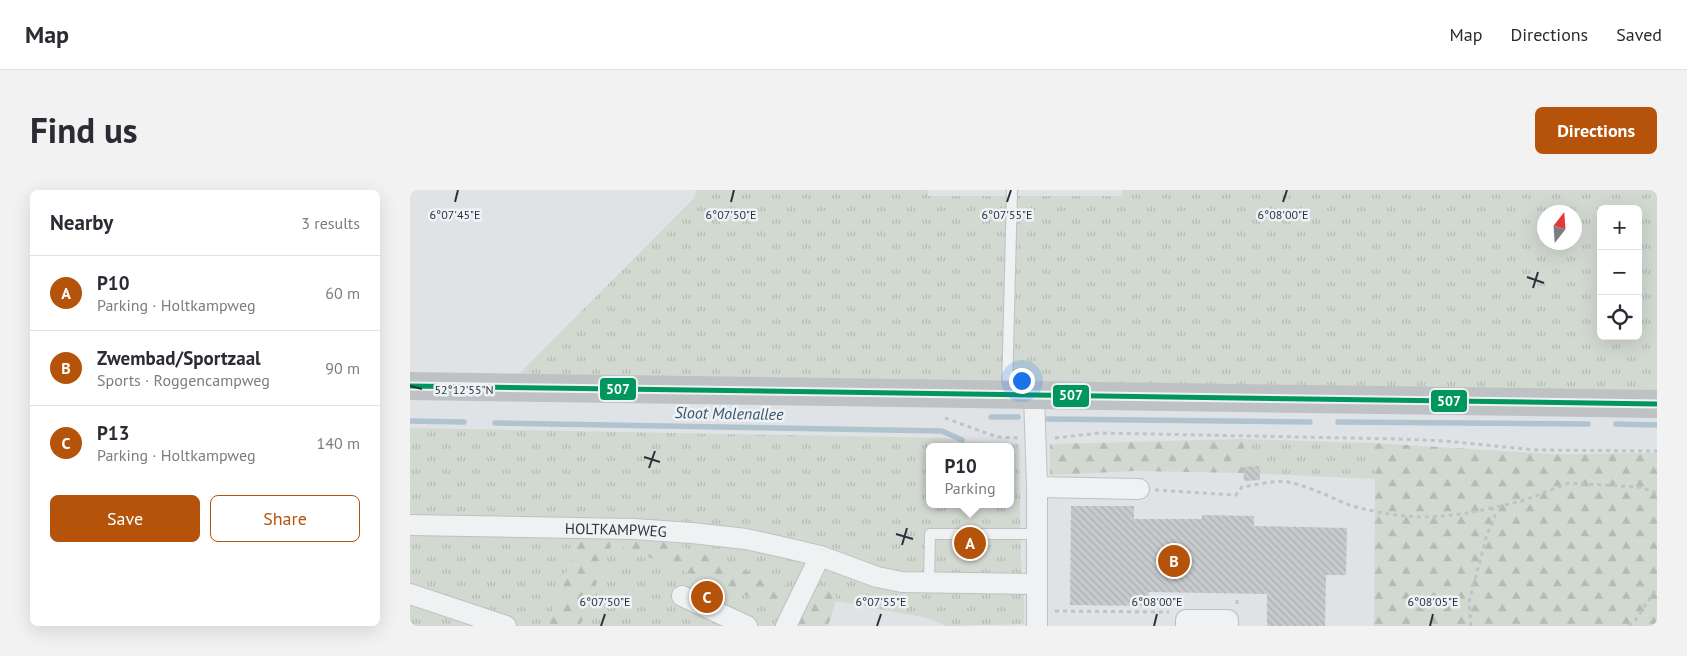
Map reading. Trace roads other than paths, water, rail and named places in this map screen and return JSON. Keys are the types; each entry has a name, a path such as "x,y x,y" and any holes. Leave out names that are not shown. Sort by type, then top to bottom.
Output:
{"main road":[{"path":"410,386 1657,404"}],"street":[{"path":"1034,395 1037,487 1037,618"},
{"path":"1037,487 1139,489"},
{"name":"HOLTKAMPWEG","path":"410,525 634,529 692,532 746,539 820,556 877,577 902,582 1036,584"},
{"path":"786,626 820,556"},
{"path":"410,594 506,626"},
{"path":"682,596 747,626"},
{"path":"1186,623 1228,620 1228,626"}],"lane":[{"path":"1007,394 1012,190"},
{"path":"929,582 930,534 1036,534"}],"waterway":[{"name":"Sloot Molenallee","path":"991,417 1018,417"},
{"name":"Sloot Molenallee","path":"1048,419 1310,422"},
{"name":"Sloot Molenallee","path":"410,421 464,422"},
{"name":"Sloot Molenallee","path":"1338,422 1588,424"},
{"name":"Sloot Molenallee","path":"495,423 942,431 962,440"},
{"name":"Sloot Molenallee","path":"1616,424 1657,425"}],"place":[{"name":"P10","path":"970,543"},
{"name":"Zwembad/Sportzaal","path":"1174,561"},
{"name":"P13","path":"707,597"}]}
